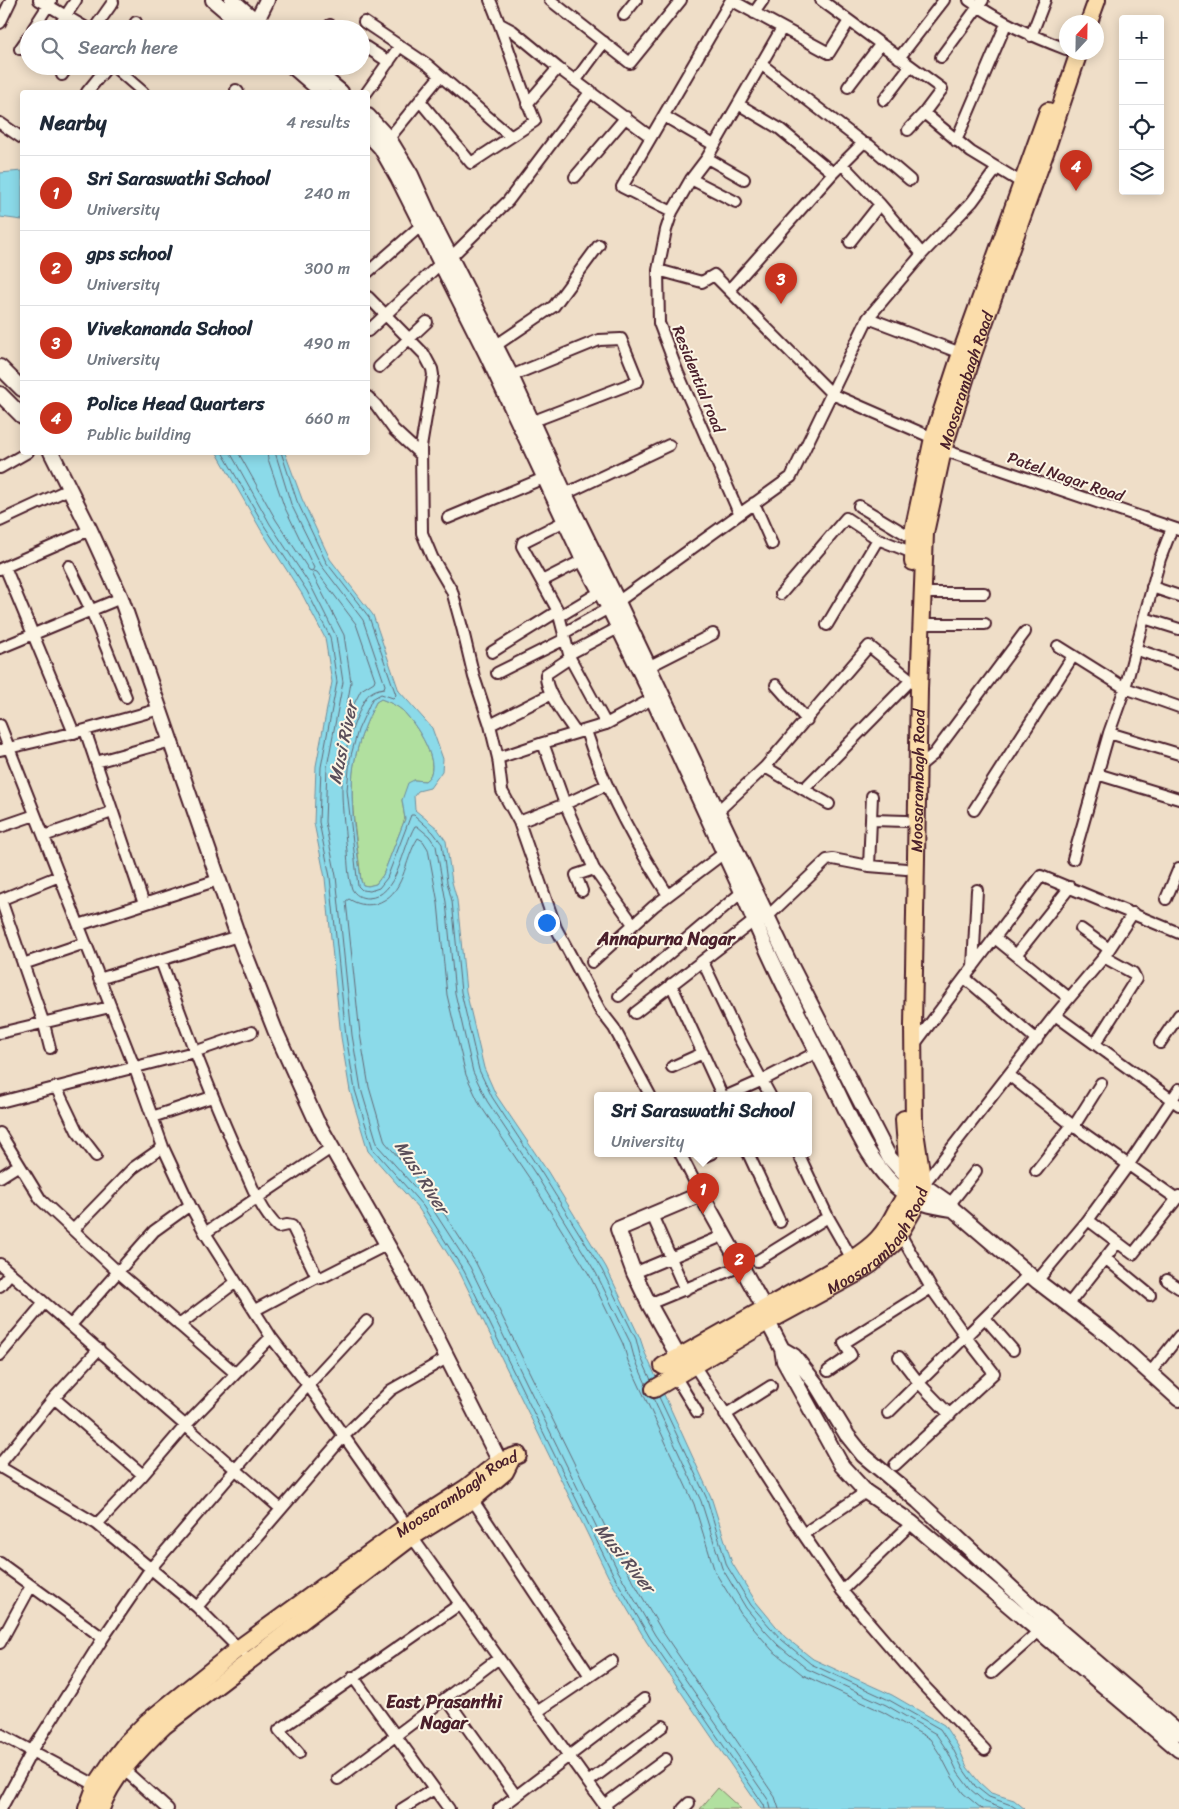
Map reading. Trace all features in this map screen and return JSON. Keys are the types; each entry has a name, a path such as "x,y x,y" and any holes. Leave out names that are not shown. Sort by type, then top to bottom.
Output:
{"main road":[{"path":"1081,15 1086,0"},
{"path":"1092,15 1097,0"},
{"name":"Moosarambagh Road","path":"1027,186 1066,60"},
{"name":"Moosarambagh Road","path":"916,1193 906,1176 902,1063 914,527 936,445 966,355 1027,186 1076,60"},
{"name":"Moosarambagh Road","path":"654,1389 669,1371 678,1356 856,1274 888,1250 900,1234 916,1193 913,1046 921,624 925,533 936,445"},
{"name":"Moosarambagh Road","path":"669,1371 694,1365 870,1247 879,1239 916,1193"},
{"name":"Moosarambagh Road","path":"87,1809 119,1764 141,1748 244,1654 409,1531 469,1494 509,1461"},
{"name":"Moosarambagh Road","path":"101,1809 102,1789"}],"street":[{"path":"0,22 11,0"},
{"path":"38,0 50,3 73,20"},
{"path":"63,20 76,0"},
{"path":"213,0 244,20"},
{"path":"232,0 249,20"},
{"path":"258,20 267,0"},
{"path":"420,100 471,164 510,136 535,122 490,0"},
{"path":"550,0 630,63 681,0"},
{"path":"624,15 636,0"},
{"path":"672,212 622,187 731,0 829,53 850,21"},
{"path":"754,13 763,0"},
{"path":"821,0 942,89 908,130"},
{"path":"899,58 944,0"},
{"path":"1031,36 1045,0"},
{"path":"100,20 113,2"},
{"path":"941,57 977,2 1006,24 1059,46"},
{"path":"39,20 50,3"},
{"path":"500,24 513,31 558,68 626,117 651,138"},
{"path":"956,141 1006,24"},
{"path":"370,26 428,65 510,136"},
{"name":"Residential road","path":"739,513 678,373 660,323 658,270 666,230 672,212 691,179 707,158 782,28"},
{"path":"576,80 604,42"},
{"path":"848,87 880,45"},
{"path":"368,90 399,47"},
{"path":"370,50 389,62"},
{"path":"761,64 863,143 869,145 910,180"},
{"path":"884,100 910,66"},
{"path":"527,104 558,68"},
{"path":"89,90 101,75"},
{"path":"123,75 141,90"},
{"path":"302,75 320,90"},
{"path":"321,75 339,90"},
{"path":"385,143 440,76"},
{"path":"370,329 508,201 591,91"},
{"path":"738,104 780,130 834,173"},
{"path":"924,113 970,152 1027,186"},
{"path":"664,116 714,145"},
{"path":"575,177 626,117"},
{"path":"370,119 385,143 445,260 582,560 600,592 613,604 618,628 754,920 817,1052 869,1153 884,1174 916,1193 951,1207 1033,1278 1109,1336 1179,1399"},
{"path":"0,123 20,137"},
{"path":"370,135 385,143"},
{"path":"729,290 863,143"},
{"path":"707,158 744,179"},
{"path":"842,164 880,204 922,254"},
{"path":"497,673 564,636 613,604 791,477 868,318 922,254 972,202 997,168"},
{"path":"691,179 736,202"},
{"path":"850,242 880,204"},
{"path":"370,270 426,222"},
{"path":"495,346 554,306 599,246"},
{"path":"445,260 511,376 613,604 648,667 768,916 788,962 889,1158 906,1176"},
{"path":"658,270 702,282 714,275 832,394"},
{"path":"370,300 424,354 432,369 433,375 421,455 422,533 432,557 452,591 464,631 474,677 490,725 498,758 502,791 519,822 556,928 600,1010 614,1028 648,1092"},
{"path":"868,318 966,355"},
{"path":"379,367 427,322"},
{"path":"511,376 599,340 621,338 638,381 531,422"},
{"path":"0,368 20,387"},
{"name":"Patel Nagar Road","path":"832,394 936,445 1175,529"},
{"path":"370,399 394,430 421,455"},
{"path":"2,400 20,414"},
{"path":"565,494 669,445"},
{"path":"0,468 23,455"},
{"path":"52,455 121,598 238,936 275,1030 302,1091 331,1148 388,1244 447,1358 509,1461"},
{"path":"448,518 544,478"},
{"path":"0,521 69,488"},
{"path":"754,504 772,544"},
{"path":"859,506 913,546"},
{"path":"782,594 846,518 878,539 913,546"},
{"path":"565,520 522,544 559,613 569,656 606,724"},
{"path":"1072,860 1109,734 1125,688 1152,587 1175,529"},
{"path":"74,733 34,634 2,568 90,530"},
{"path":"827,625 878,539"},
{"path":"542,581 582,560"},
{"path":"70,566 91,610 126,697"},
{"path":"1152,587 1179,596"},
{"path":"492,652 559,613 600,592"},
{"path":"922,593 984,593"},
{"path":"0,648 121,598"},
{"path":"1144,618 1179,629"},
{"path":"921,624 985,624"},
{"path":"618,628 569,656 546,674 546,678 551,694 581,732 638,849 668,896"},
{"path":"918,767 934,754 1025,632"},
{"path":"648,667 713,634"},
{"path":"717,812 765,767 869,646 910,680 804,789"},
{"path":"1058,646 1125,688 1179,707"},
{"path":"1135,649 1179,664"},
{"path":"974,810 1072,656"},
{"path":"776,685 807,720"},
{"path":"490,725 551,694"},
{"path":"498,758 606,724 652,699"},
{"path":"4,749 74,733 160,709"},
{"path":"0,725 4,749 44,836 134,1066 163,1146 205,1234 271,1337 308,1385 498,1658 606,1807 666,1759"},
{"path":"85,730 144,904"},
{"path":"1109,734 1179,754"},
{"path":"96,762 171,741"},
{"path":"543,743 565,804 594,869 633,924"},
{"path":"765,767 829,804"},
{"path":"1097,774 1179,799"},
{"path":"519,822 606,785"},
{"path":"868,866 872,796"},
{"path":"44,836 112,812"},
{"path":"0,827 35,815"},
{"path":"872,820 906,821"},
{"path":"592,962 633,924 724,853"},
{"path":"768,916 827,860 833,859 868,866 906,869"},
{"path":"1166,899 1179,868"},
{"path":"582,891 576,875 594,869"},
{"path":"50,1048 44,1024 1,900 59,876"},
{"path":"913,1046 1041,876 1179,933"},
{"path":"78,924 218,880"},
{"path":"1016,955 1070,888"},
{"path":"973,968 977,890"},
{"path":"619,996 742,892"},
{"path":"916,1193 1055,1015 1106,953 1133,913"},
{"path":"636,1014 671,984 703,962 754,920"},
{"path":"1081,929 1106,953 1133,973 1136,979 1095,1044"},
{"path":"99,979 238,936"},
{"path":"995,938 1069,998"},
{"path":"23,964 85,944"},
{"path":"161,961 212,1097 257,1197 278,1227 287,1224 292,1226 318,1277"},
{"path":"703,962 739,1038 769,1092"},
{"path":"965,978 1037,1040"},
{"path":"671,984 721,1092"},
{"path":"0,1033 110,1007"},
{"path":"1160,1043 1175,1030 1179,1014"},
{"path":"1055,1015 1175,1102"},
{"path":"0,1100 194,1052 252,1032"},
{"path":"736,1092 817,1052"},
{"path":"672,1068 702,1053"},
{"path":"1008,1076 1073,1125 1178,1197 1133,1254 1088,1220"},
{"path":"1036,1171 1073,1125 1101,1083"},
{"path":"56,1087 77,1130 96,1156"},
{"path":"888,1413 985,1318 1033,1278 1088,1220 1175,1102 1179,1089"},
{"path":"152,1117 212,1097"},
{"path":"0,1133 40,1200 118,1272 235,1373"},
{"path":"73,1230 133,1168 163,1146"},
{"path":"205,1234 331,1148"},
{"path":"682,1157 766,1315 782,1349 784,1361 842,1466 866,1492 912,1523 1179,1750"},
{"path":"750,1157 780,1222"},
{"path":"800,1157 828,1217 852,1258"},
{"path":"0,1177 19,1165"},
{"path":"951,1207 976,1171"},
{"path":"678,1356 634,1273 618,1230 701,1194"},
{"path":"71,1325 154,1231 190,1205"},
{"path":"652,1215 685,1290"},
{"path":"757,1261 828,1217"},
{"path":"895,1465 994,1373 931,1288 900,1234"},
{"path":"634,1273 725,1235"},
{"path":"1068,1305 1117,1243"},
{"path":"255,1310 318,1277 321,1278 388,1244"},
{"path":"1105,1258 1150,1295"},
{"path":"0,1264 281,1509"},
{"path":"649,1304 740,1266"},
{"path":"0,1286 10,1273"},
{"path":"1167,1280 1179,1288"},
{"path":"179,1325 236,1282"},
{"path":"828,1371 851,1355 844,1343 931,1288"},
{"path":"0,1354 44,1303"},
{"path":"985,1318 1013,1350"},
{"path":"1,1809 32,1751 103,1638 151,1568 308,1385 367,1321"},
{"path":"1150,1373 1179,1336"},
{"path":"97,1524 144,1475 184,1426 271,1337"},
{"path":"99,1349 54,1398 0,1466 97,1524 196,1607 244,1654"},
{"path":"782,1349 794,1356 816,1384 847,1435 864,1455 1030,1605 1179,1732"},
{"path":"899,1357 919,1383 950,1415"},
{"path":"196,1607 344,1436 391,1390 447,1358"},
{"path":"694,1365 842,1591 923,1685 984,1750"},
{"path":"669,1371 696,1412"},
{"path":"725,1415 771,1386"},
{"path":"54,1398 144,1475"},
{"path":"803,1534 866,1492"},
{"path":"469,1494 590,1676"},
{"path":"842,1591 912,1523"},
{"path":"0,1563 103,1638"},
{"path":"0,1643 31,1586"},
{"path":"300,1753 279,1730 460,1604"},
{"path":"992,1673 1039,1631"},
{"path":"338,1779 498,1658"},
{"path":"537,1712 612,1660"},
{"path":"353,1678 449,1809"},
{"path":"446,1698 516,1796"},
{"path":"499,1809 644,1699"},
{"path":"588,1782 663,1726"},
{"path":"0,1734 102,1789"},
{"path":"119,1764 168,1809"},
{"path":"402,1809 434,1789"}],"green space":[{"path":"381,699 400,708 408,716 421,734 432,766 431,775 425,781 414,780 402,800 405,819 383,875 376,884 368,886 363,885 361,881 352,787 357,752 364,730 376,702"},
{"path":"718,1788 741,1809 700,1809"}],"water":[{"path":"20,171 20,220 0,217 0,173"},
{"name":"Musi River","path":"218,455 286,455 302,499 330,559 373,615 399,691 432,728 443,759 442,771 430,788 418,791 414,796 415,810 437,828 446,841 452,882 457,900 466,991 484,1068 496,1095 548,1172 606,1267 711,1497 732,1563 756,1602 785,1637 813,1659 892,1695 944,1725 958,1746 967,1767 979,1782 991,1793 1014,1800 1025,1809 761,1809 646,1641 608,1576 460,1273 419,1209 368,1151 350,1091 341,1037 325,878 314,823 316,766 332,682 325,638 302,594 261,530","holes":["381,699 395,705 408,716 421,734 430,756 431,775 425,781 414,780 408,783 402,800 405,819 383,875 376,884 368,886 363,885 361,881 352,804 353,773 361,737 376,702"]}],"place":[{"name":"Police Head Quarters","path":"1076,191"},
{"name":"Vivekananda School","path":"781,304"},
{"name":"Sri Saraswathi School","path":"703,1214"},
{"name":"gps school","path":"739,1284"}],"district":[{"name":"Annapurna Nagar","path":"666,939"},
{"name":"East Prasanthi Nagar","path":"444,1712"}]}
